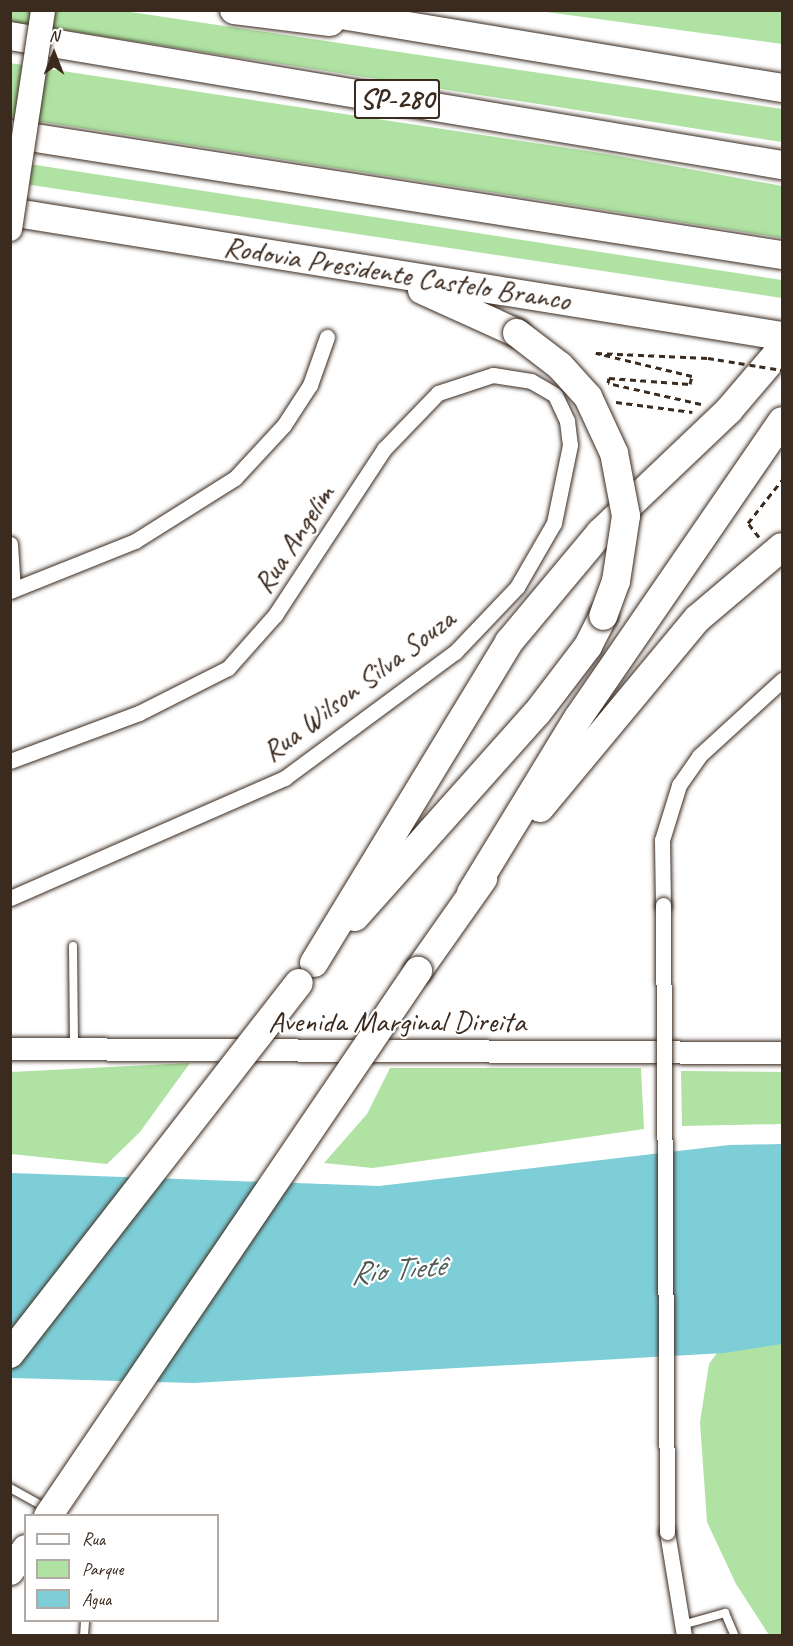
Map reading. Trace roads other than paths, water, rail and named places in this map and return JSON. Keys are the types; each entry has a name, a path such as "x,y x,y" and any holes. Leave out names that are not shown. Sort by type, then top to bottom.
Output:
{"highway":[{"path":"234,10 442,35"},
{"path":"311,10 442,35 783,88"},
{"name":"SP-280","path":"10,36 783,165"},
{"path":"10,134 779,254"},
{"name":"Rodovia Presidente Castelo Branco","path":"10,212 290,254 783,336"},
{"path":"10,1354 306,973 537,713 588,646 603,616 616,581 626,516 614,453 588,397 560,366 517,333 418,288 290,254"},
{"path":"306,973 509,642 600,533 729,410 783,348"},
{"path":"49,1514 464,903 578,718 783,421"},
{"path":"464,903 671,647 773,544"},
{"path":"10,1571 24,1552"}],"main road":[{"path":"10,229 43,10"},
{"name":"Avenida Marginal Direita","path":"10,1049 783,1053"}],"street":[{"path":"10,544 11,590 135,541 192,510 236,478 284,425 310,385 327,337"},
{"name":"Rua Angelim","path":"10,761 148,710 228,668 275,615 384,449 438,393 493,375 531,381 555,395 567,421 570,445"},
{"name":"Rua Wilson Silva Souza","path":"10,898 285,778 455,652 517,588 540,553 554,523 570,445"},
{"path":"683,1630 667,1532 662,840 679,785 699,756 783,680"}],"lane":[{"path":"73,946 74,1049"},
{"path":"10,1488 54,1514"},
{"path":"683,1630 725,1613 735,1635"}],"water":[{"name":"Rio Tietê","path":"782,1144 782,1344 724,1353 194,1383 11,1378 11,1173 379,1186 729,1145"}]}
